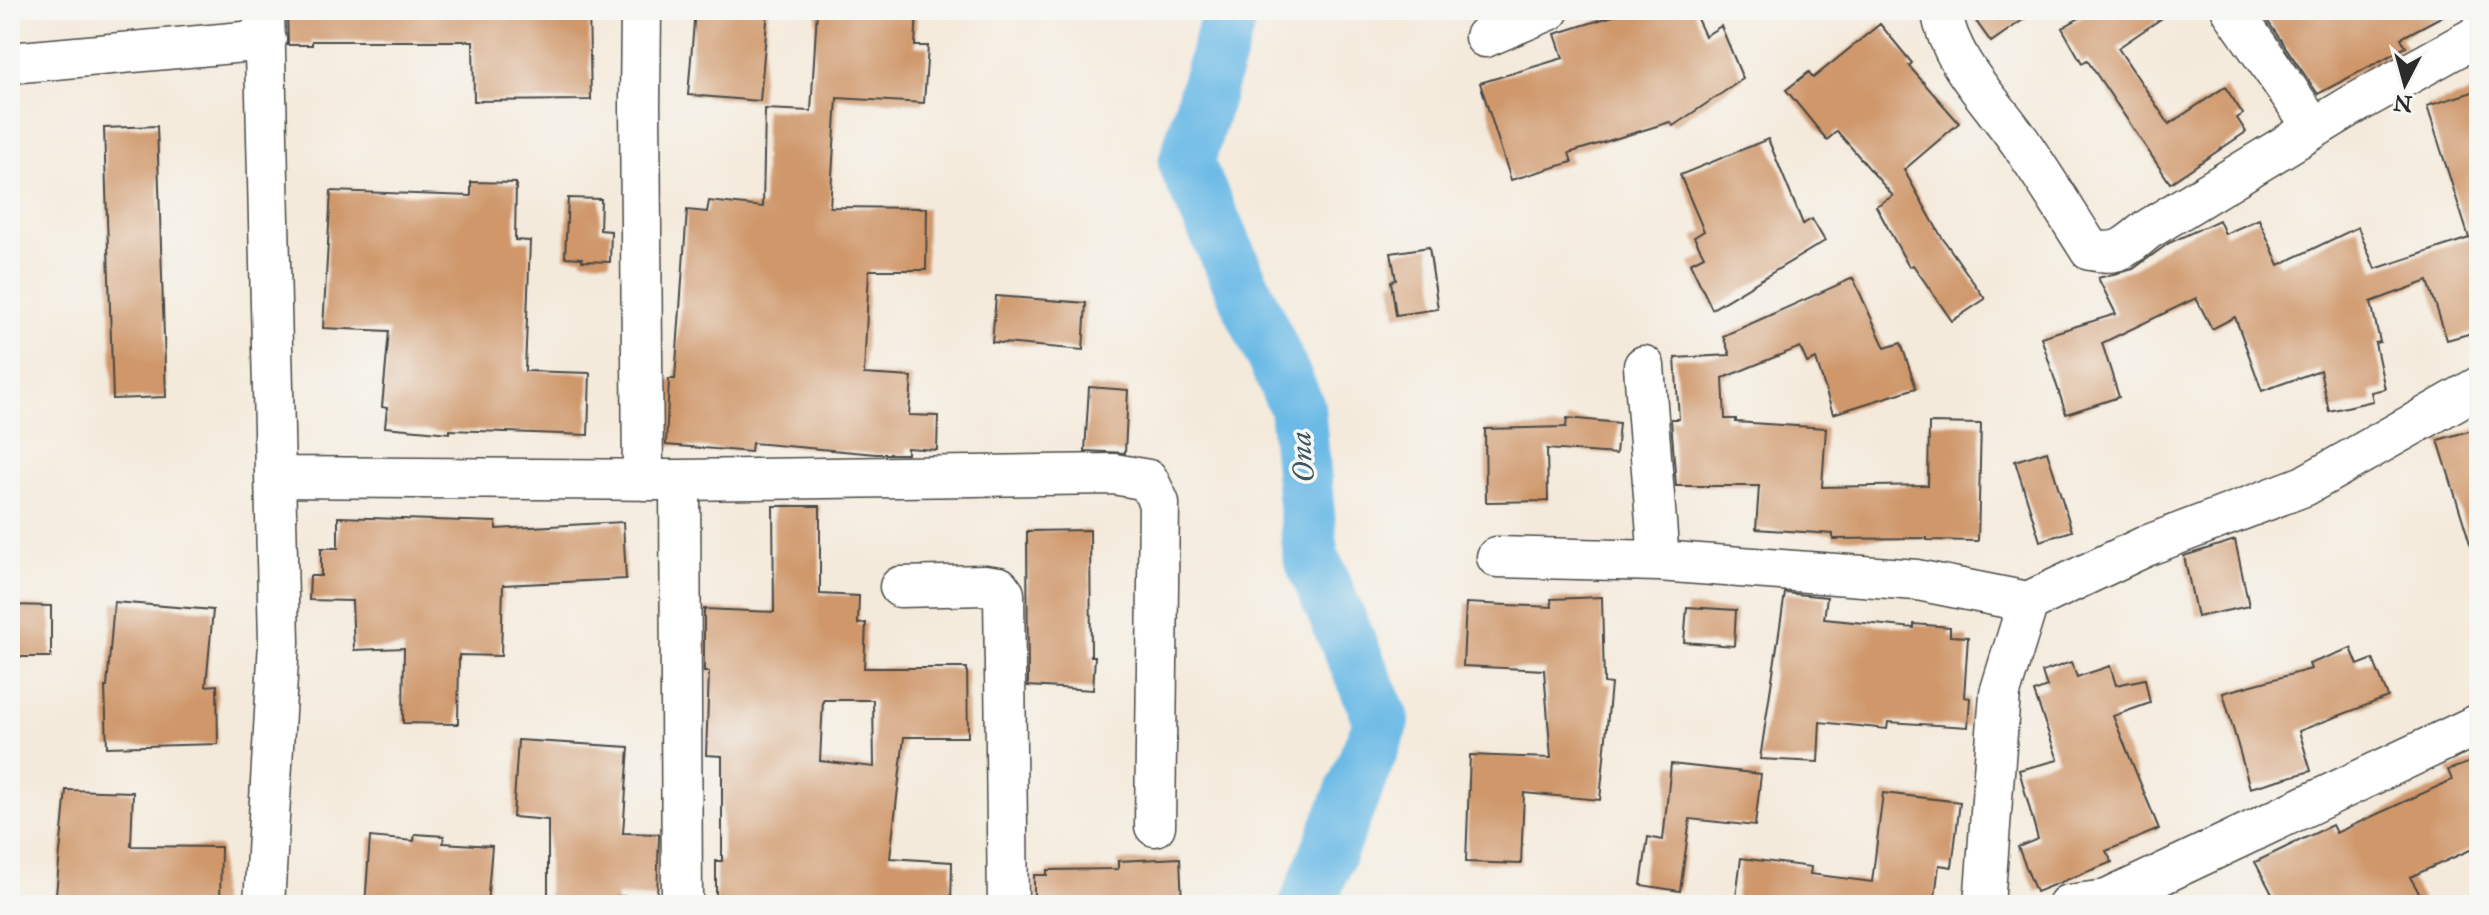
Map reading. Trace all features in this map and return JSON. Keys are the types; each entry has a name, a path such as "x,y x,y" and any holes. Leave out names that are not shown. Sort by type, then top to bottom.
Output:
{"street":[{"path":"641,10 640,104 682,905"},
{"path":"1485,37 1549,10"},
{"path":"1941,10 1945,33 1958,59 2022,145 2090,250 2110,254 2314,128 2479,35"},
{"path":"2232,10 2314,128"},
{"path":"10,63 265,25 279,642 264,905"},
{"path":"1644,366 1659,561"},
{"path":"1497,557 1659,561 1917,580 2028,602 2146,546 2304,486 2479,387"},
{"path":"276,477 662,480 1114,474 1148,480 1159,503 1155,826"},
{"path":"900,587 985,585 999,587 1004,594 1008,905"},
{"path":"1984,905 2000,693 2028,602"},
{"path":"2068,905 2108,903 2479,724"}],"building":[{"path":"287,10 589,10 591,100 474,101 473,41 312,41 312,45 288,45"},
{"path":"695,10 768,10 760,101 688,95"},
{"path":"817,10 917,10 915,46 928,46 924,103 837,98 830,207 927,208 926,270 869,270 864,374 912,377 909,415 938,416 937,450 907,448 907,454 876,454 752,443 751,452 666,445 669,379 675,379 687,210 707,212 709,201 763,207 765,109 811,111"},
{"path":"1632,10 1693,10 1705,36 1721,26 1743,79 1673,126 1670,122 1569,153 1572,162 1511,180 1480,83 1563,58 1555,34"},
{"path":"1968,10 2037,10 1991,42"},
{"path":"2094,10 2174,10 2118,48 2169,124 2225,87 2243,114 2237,118 2246,132 2170,183 2087,60 2082,63 2062,28"},
{"path":"2260,10 2454,10 2401,38 2406,47 2318,94"},
{"path":"1880,24 1912,63 1909,66 1959,123 1904,170 1941,236 1985,299 1952,321 1913,265 1909,267 1876,206 1893,196 1837,131 1827,140 1786,90 1809,72 1813,78"},
{"path":"2479,90 2479,331 2447,340 2428,281 2371,302 2380,342 2375,343 2385,389 2371,392 2373,401 2329,411 2320,370 2262,391 2235,317 2212,329 2196,298 2102,343 2119,397 2066,414 2041,337 2116,314 2098,278 2133,269 2169,243 2219,220 2225,234 2259,219 2279,265 2358,227 2375,269 2469,238 2427,106"},
{"path":"157,126 166,397 113,399 104,128"},
{"path":"1768,139 1803,224 1812,219 1825,241 1712,309 1690,263 1704,256 1694,237 1704,231 1680,175"},
{"path":"471,182 516,183 515,240 530,241 525,371 590,373 588,435 450,430 450,433 385,427 387,408 382,407 389,331 323,328 331,191 471,196"},
{"path":"568,198 601,199 600,230 611,231 610,262 565,257"},
{"path":"1429,247 1438,309 1396,315 1391,281 1396,280 1391,253"},
{"path":"1853,278 1885,348 1901,343 1916,388 1833,414 1816,359 1807,363 1800,347 1723,378 1725,419 1826,428 1822,487 1928,485 1929,423 1981,424 1978,541 1833,539 1833,534 1756,529 1759,486 1676,486 1671,419 1679,419 1675,358 1730,355 1723,336"},
{"path":"996,296 1086,303 1083,350 992,342"},
{"path":"1089,387 1128,390 1125,453 1085,451"},
{"path":"1567,418 1619,423 1616,454 1547,449 1548,501 1486,502 1485,429 1566,427"},
{"path":"2479,428 2479,553 2473,553 2438,440"},
{"path":"2047,451 2072,531 2040,541 2015,461"},
{"path":"773,506 820,506 820,594 859,596 858,624 866,623 864,668 967,668 968,737 904,737 890,858 952,862 951,905 716,905 716,861 722,861 722,756 706,755 709,672 704,672 704,609 774,612","holes":["823,700 873,700 874,767 820,761"]},
{"path":"338,517 496,522 496,529 623,522 626,579 503,585 501,656 459,655 458,724 403,723 404,648 354,650 352,601 309,600 310,576 321,576 321,548 338,548"},
{"path":"1090,530 1091,656 1095,656 1093,690 1028,686 1027,531"},
{"path":"2235,540 2249,606 2197,617 2184,556"},
{"path":"1785,593 1827,597 1824,619 1914,628 1914,624 1950,627 1950,636 1968,637 1964,697 1970,698 1968,727 1888,722 1887,729 1820,722 1818,762 1760,759"},
{"path":"1602,597 1604,683 1611,684 1600,800 1524,793 1521,864 1466,862 1470,755 1551,758 1544,670 1463,666 1466,603 1552,607 1551,599"},
{"path":"114,602 213,610 206,686 217,685 218,744 107,747 105,687"},
{"path":"10,605 51,606 51,657 10,657"},
{"path":"1687,607 1736,610 1734,646 1684,642"},
{"path":"2351,648 2358,665 2373,659 2388,697 2299,731 2311,771 2250,788 2223,693 2311,669 2309,664"},
{"path":"2071,662 2077,677 2110,666 2116,685 2145,679 2150,703 2113,716 2159,829 2106,851 2112,862 2036,892 2018,847 2038,839 2019,770 2058,760 2034,692 2047,687 2042,672"},
{"path":"518,740 629,747 623,833 659,834 657,898 617,896 617,905 548,905 548,820 513,817"},
{"path":"2479,759 2479,846 2410,877 2426,905 2278,905 2255,862 2332,825 2336,833 2452,780 2448,770"},
{"path":"1671,764 1761,774 1755,826 1690,819 1680,891 1641,885 1648,837 1663,840"},
{"path":"66,790 133,792 131,846 221,847 220,905 55,905"},
{"path":"1883,793 1960,802 1952,867 1939,865 1934,905 1735,905 1741,858 1811,867 1810,874 1872,882"},
{"path":"415,834 444,836 443,843 492,846 487,905 365,905 370,837 414,841"},
{"path":"1180,858 1182,905 1034,905 1034,875 1047,875 1047,870 1118,869 1118,861"}],"waterway":[{"name":"Ona","path":"1231,10 1186,164 1297,407 1311,557 1382,721 1307,905"}]}
